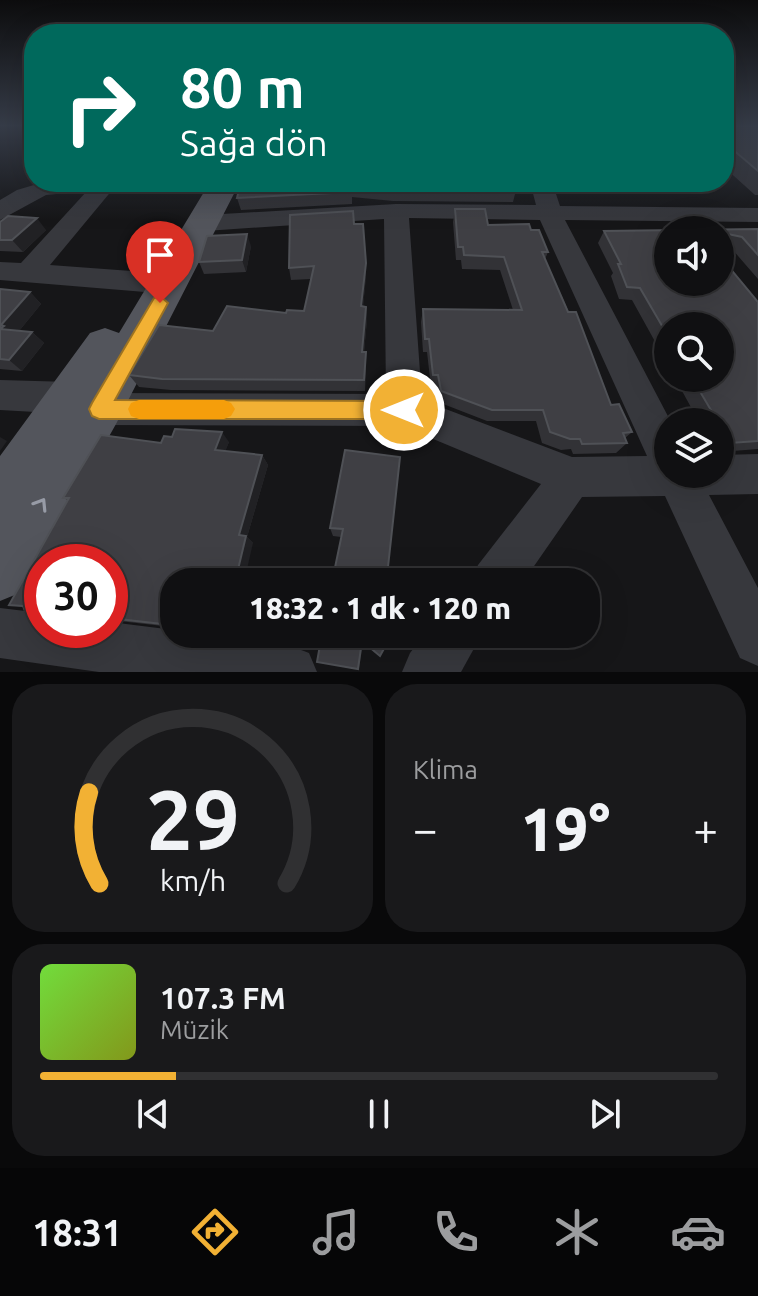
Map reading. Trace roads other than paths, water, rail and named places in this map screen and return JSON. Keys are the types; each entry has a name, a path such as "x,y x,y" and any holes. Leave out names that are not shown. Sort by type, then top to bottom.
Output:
{"main road":[{"path":"0,570 145,282 203,202"},
{"path":"0,503 85,404 203,202"}],"street":[{"path":"0,213 14,198 28,192"},
{"path":"28,273 98,192"},
{"path":"544,192 550,214 654,428"},
{"path":"203,202 654,220"},
{"path":"396,211 404,410"},
{"path":"734,218 758,215"},
{"path":"0,271 145,282"},
{"path":"0,395 85,404 404,410 572,477 654,475"},
{"path":"734,474 758,474"},
{"path":"505,568 572,477"},
{"path":"683,488 758,640"},
{"path":"0,633 290,672"},
{"path":"429,672 447,648"}]}
